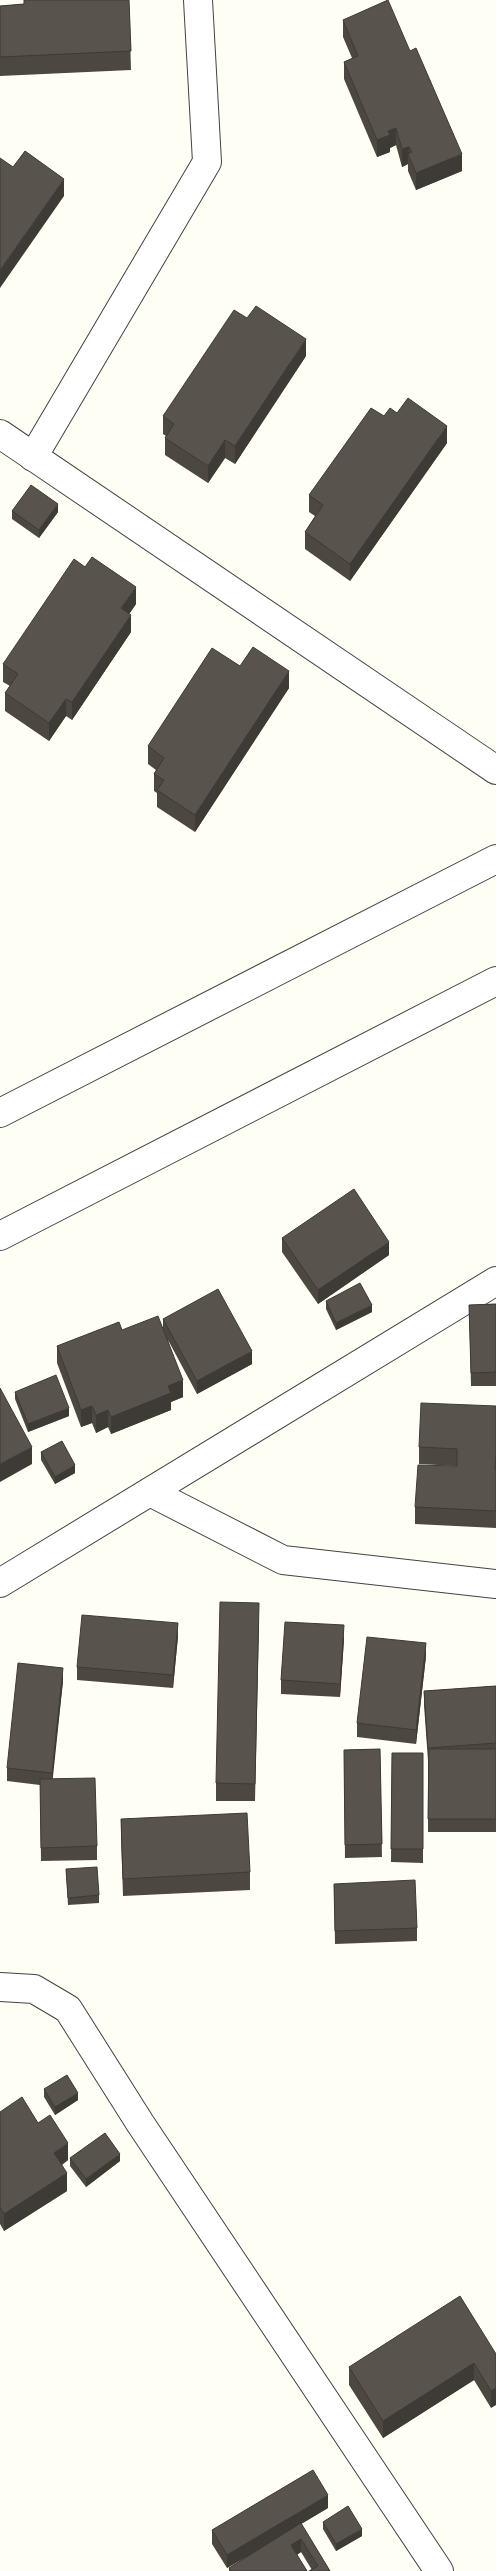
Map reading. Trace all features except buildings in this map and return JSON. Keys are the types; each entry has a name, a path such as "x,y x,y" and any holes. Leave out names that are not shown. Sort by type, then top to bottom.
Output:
{"street":[{"path":"33,457 207,162 198,0"},
{"path":"0,434 496,770"},
{"path":"0,1113 496,859"},
{"path":"0,1236 496,981"},
{"path":"0,1583 496,1281"},
{"path":"150,1492 283,1560 496,1584"},
{"path":"0,1987 34,1989 68,2009 140,2122 439,2571"}]}
